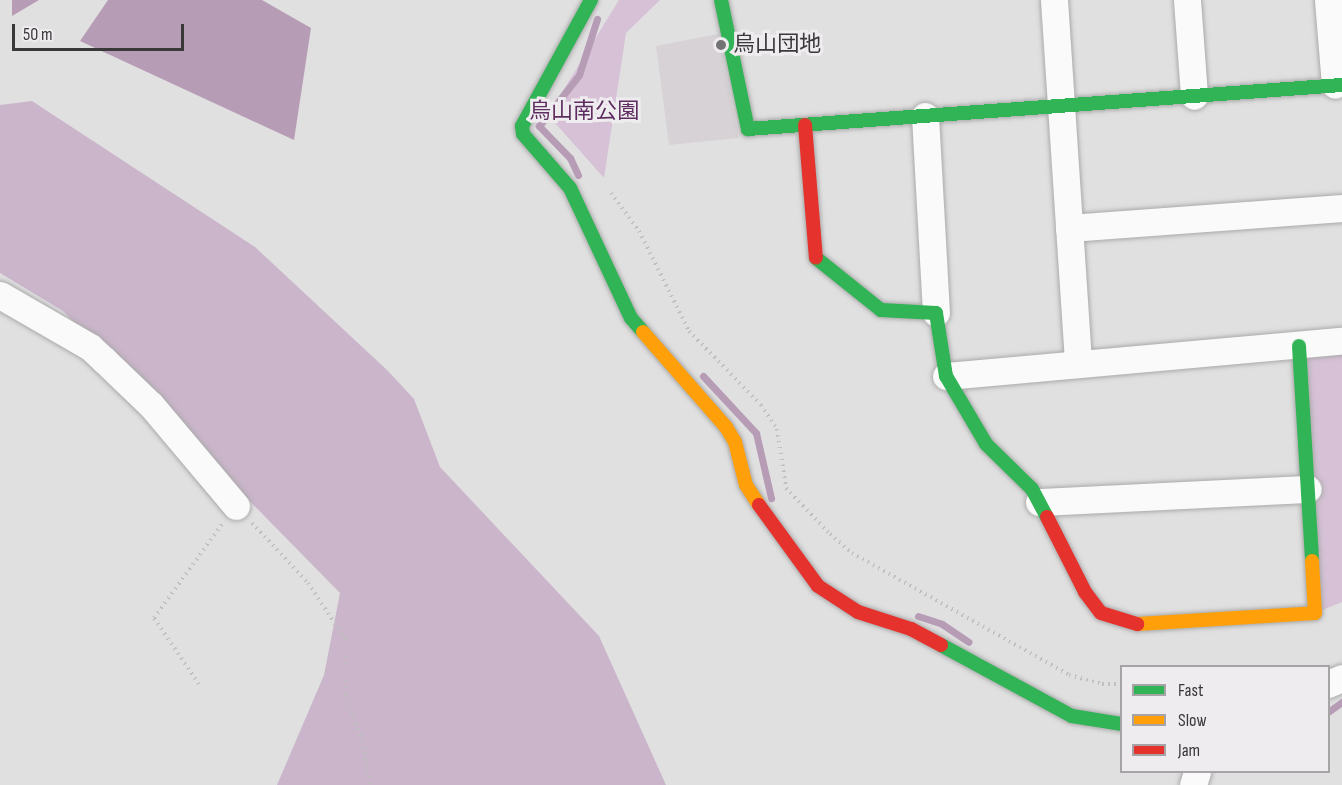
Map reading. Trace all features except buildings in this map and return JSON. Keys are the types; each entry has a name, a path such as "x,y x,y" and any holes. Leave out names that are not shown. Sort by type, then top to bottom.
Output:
{"street":[{"path":"591,0 522,126 523,134 570,188 631,318 726,427 735,442 746,485 783,543 818,586 858,612 911,629 1072,716 1120,724"},
{"path":"721,0 748,129 1338,85 1328,0"},
{"path":"1054,0 1078,362"},
{"path":"1187,0 1194,96"},
{"path":"925,116 936,313 946,376 986,444 1032,489 1085,592 1101,613 1140,625 1315,613 1299,346"},
{"path":"805,125 813,256 881,310 936,313"},
{"path":"1069,228 1342,208"},
{"path":"0,295 97,354 151,405 236,506"},
{"path":"946,376 1078,362 1342,341"},
{"path":"1039,502 1308,489"}],"path":[{"path":"611,193 639,231 689,331 761,405 777,429 786,488 830,534 852,553 1069,675 1102,684 1120,684"},
{"path":"199,684 154,618 236,506 308,583 345,639 345,695 360,735 371,785"}],"shaded area":[{"path":"12,0 39,0 12,16"},
{"path":"108,0 262,0 311,28 294,140 80,41"},
{"path":"718,34 739,138 669,145 656,46"},
{"path":"32,101 255,247 388,371 414,399 440,467 599,636 666,785 277,785 324,675 340,593 63,311 0,273 0,105"}],"green space":[{"name":"烏山南公園","path":"619,0 660,0 626,33 604,178 548,115"},
{"path":"1342,341 1342,602 1315,613 1299,346"}],"waterway":[{"path":"578,175 570,158 539,126 579,75 597,19"},
{"path":"703,376 756,433 771,498"},
{"path":"918,616 942,624 969,642"},
{"path":"1330,711 1342,702"}],"traffic: fast":[{"path":"591,0 522,126 523,134 570,188 631,318 643,332"},
{"path":"721,0 748,129 1342,85"},
{"path":"816,258 881,310 936,313 946,376 986,444 1032,489 1047,517"},
{"path":"1299,346 1312,561"},
{"path":"941,645 1072,716 1120,724"}],"traffic: slow":[{"path":"643,332 726,427 735,442 746,485 759,505"},
{"path":"1137,624 1315,613 1312,561"}],"traffic: jam":[{"path":"805,125 816,258"},
{"path":"759,505 818,586 858,612 911,629 941,645"},
{"path":"1047,517 1085,592 1101,613 1137,624"}],"place":[{"name":"烏山団地","path":"721,45"}]}
